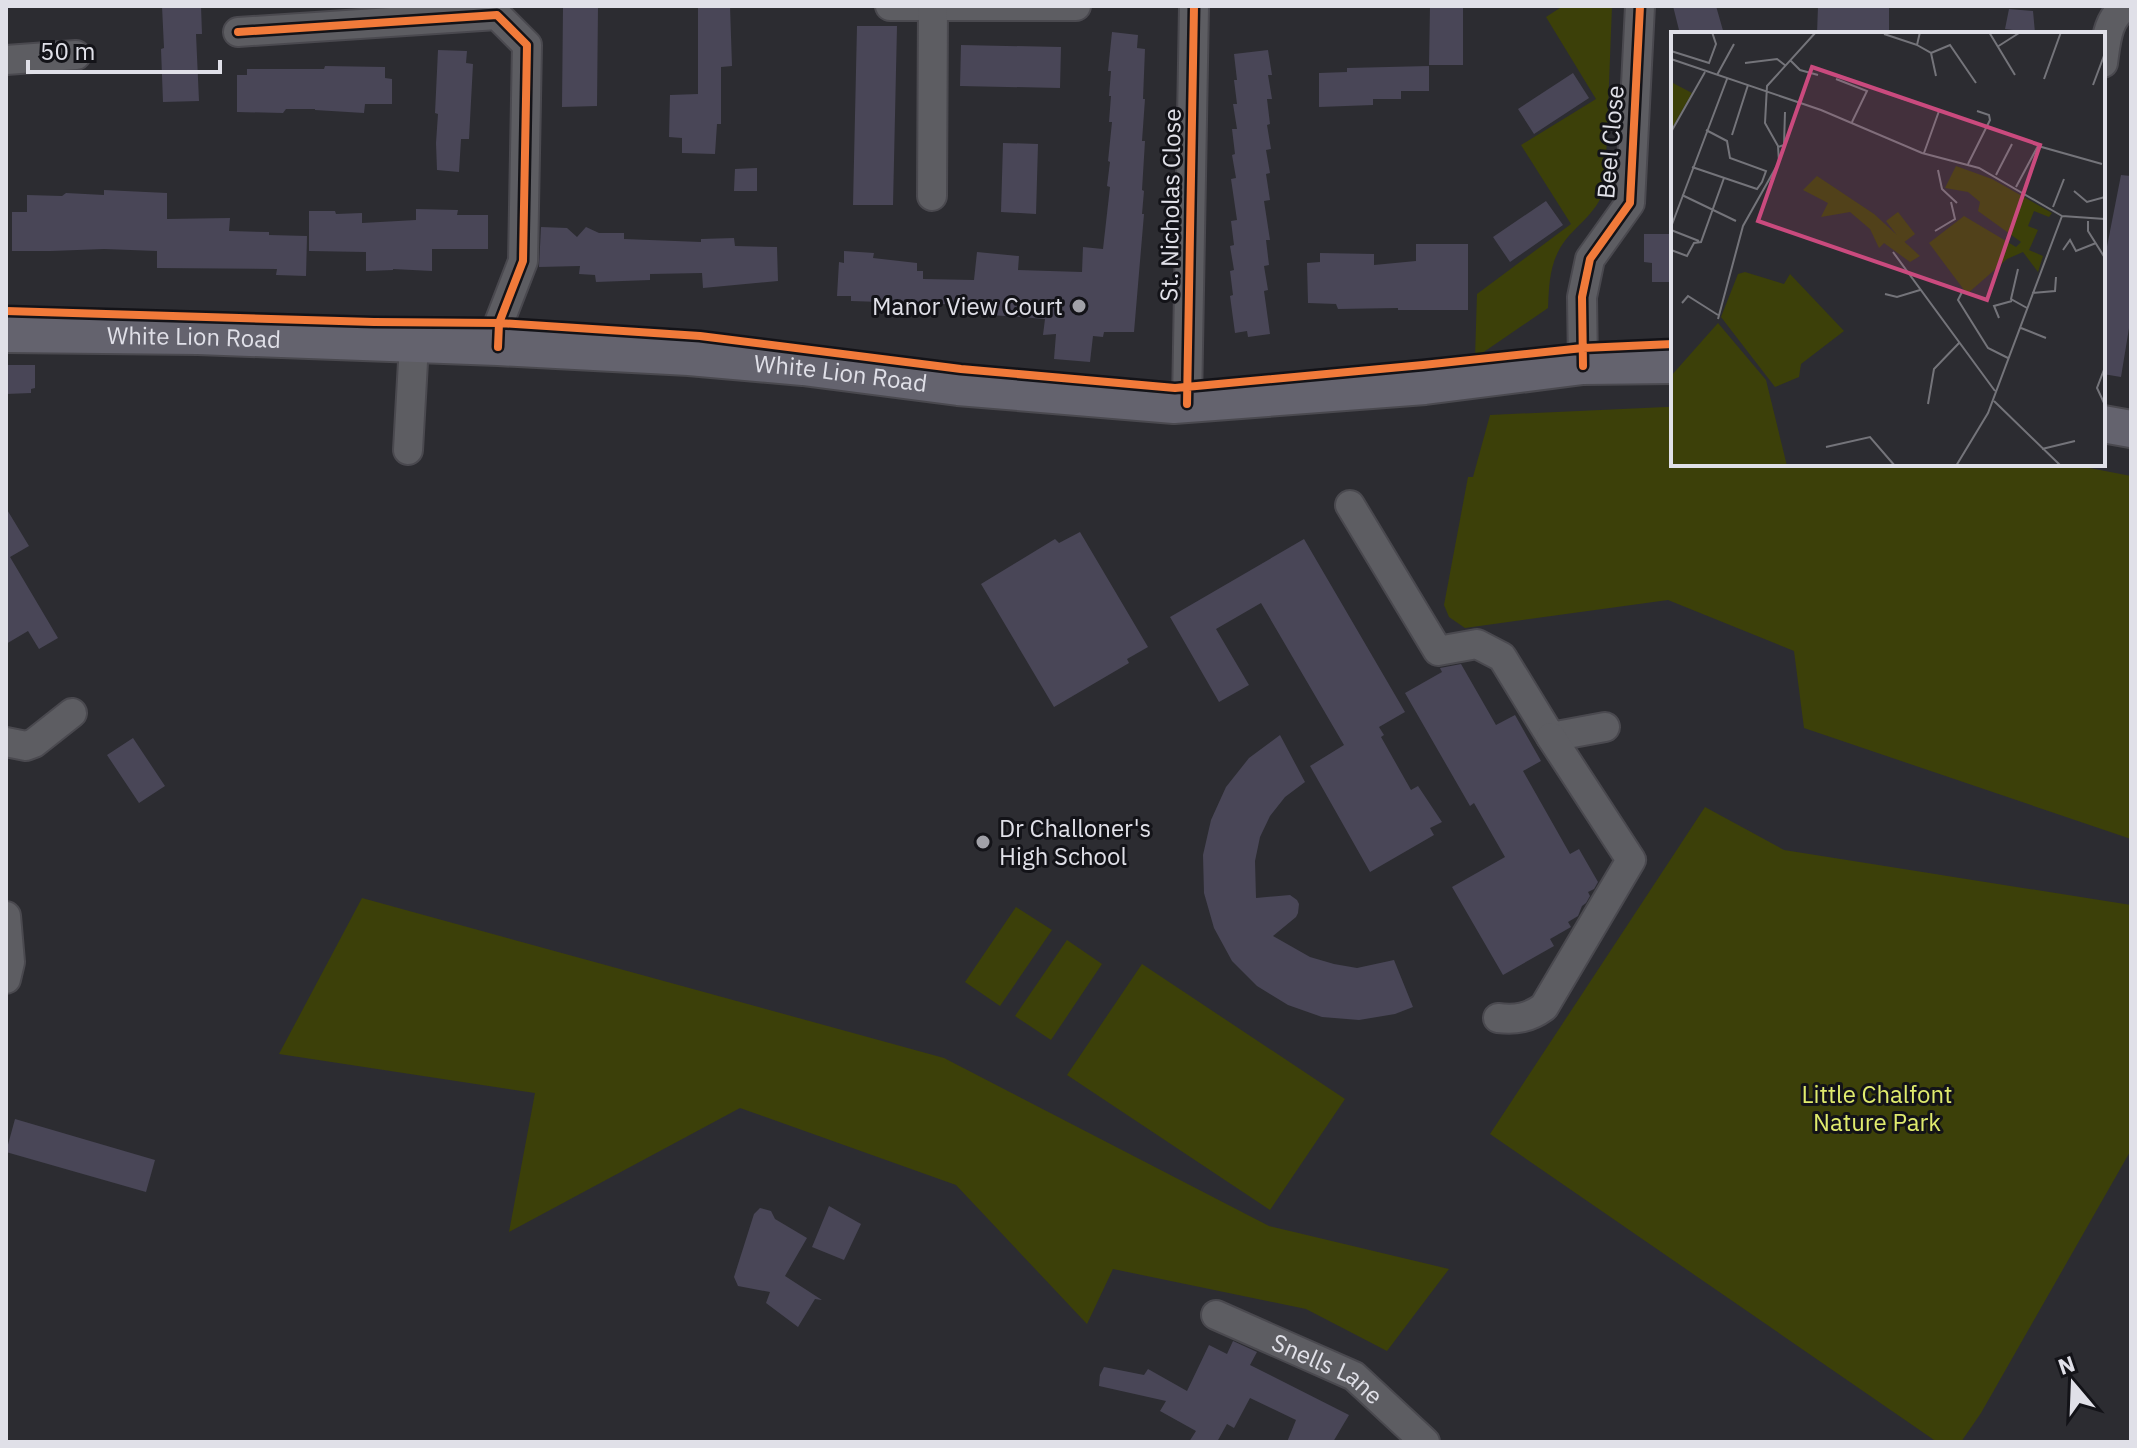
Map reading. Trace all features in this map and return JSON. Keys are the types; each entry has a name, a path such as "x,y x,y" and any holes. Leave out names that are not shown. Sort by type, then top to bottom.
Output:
{"main road":[{"name":"White Lion Road","path":"6,334 198,336 689,357 803,367 958,387 1174,405 1425,386 1583,366 1671,365"},
{"path":"2105,424 2131,429"}],"street":[{"path":"890,6 1076,6"},
{"path":"932,196 933,6"},
{"name":"St. Nicholas Close","path":"1187,404 1194,6"},
{"name":"Beel Close","path":"1583,366 1582,297 1590,259 1630,203 1640,6"},
{"path":"2105,51 2108,33 2119,8"},
{"path":"238,32 497,15 527,45 523,261 499,323 498,347"},
{"path":"6,60 76,55"},
{"path":"408,450 414,344"},
{"path":"1350,505 1438,651 1477,644 1502,657 1631,860 1544,1007 1521,1019 1498,1018"},
{"path":"6,742 26,746 34,743 72,713"},
{"path":"1551,737 1605,727"},
{"path":"6,916 10,962 6,979"},
{"name":"Snells Lane","path":"1216,1315 1354,1376 1425,1442"}],"green space":[{"path":"1563,6 1612,6 1605,186 1596,205 1558,252 1551,273 1548,308 1475,358 1477,294 1571,224 1521,145 1596,99 1546,17"},
{"path":"1671,407 1671,466 2079,466 2131,476 2131,839 1804,728 1794,651 1668,600 1465,628 1449,617 1444,605 1468,477 1473,477 1490,415"},
{"name":"Little Chalfont Nature Park","path":"1705,807 1784,850 2131,905 2131,1150 1981,1413 1961,1442 1937,1442 1490,1134"},
{"path":"362,898 944,1058 1269,1226 1449,1269 1387,1351 1306,1309 1113,1269 1087,1324 956,1185 740,1108 509,1232 535,1093 279,1054"},
{"path":"1016,907 1052,930 1000,1006 965,982"},
{"path":"1067,940 1102,964 1051,1040 1015,1016"},
{"path":"1142,964 1345,1099 1270,1210 1067,1075"}],"building":[{"path":"162,6 201,6 202,34 196,34 199,101 163,102"},
{"path":"563,6 598,6 597,106 562,107"},
{"path":"698,6 730,6 732,66 721,67 721,124 717,124 715,154 682,153 682,138 669,137 670,95 698,94"},
{"path":"1430,6 1463,6 1463,65 1429,65"},
{"path":"1673,6 1716,6 1723,32 1680,32"},
{"path":"1818,6 1889,6 1889,32 1817,32"},
{"path":"2009,9 2033,11 2035,32 2005,29"},
{"path":"857,26 897,26 893,205 853,205"},
{"path":"1112,32 1138,35 1137,48 1145,49 1142,141 1145,141 1144,214 1134,332 1104,332 1103,337 1093,336 1090,362 1054,359 1056,334 1043,335 1045,319 991,315 991,312 971,311 972,305 851,301 851,296 837,296 839,262 844,263 844,251 874,253 873,258 917,263 917,271 923,271 923,279 974,280 977,252 1019,256 1018,270 1082,272 1083,247 1103,249 1110,187 1107,186 1112,122 1109,122 1111,71 1108,71"},
{"path":"961,45 1061,47 1060,88 960,86"},
{"path":"438,50 467,51 466,63 473,64 469,139 461,139 459,172 437,170 438,114 435,113"},
{"path":"1268,50 1272,75 1268,75 1272,99 1267,99 1271,149 1266,150 1270,200 1264,201 1270,240 1266,240 1269,265 1264,266 1268,290 1264,291 1270,334 1248,337 1247,331 1235,333 1230,296 1233,295 1230,271 1234,270 1230,246 1234,245 1231,221 1237,220 1231,179 1236,178 1232,155 1235,154 1232,129 1237,129 1233,104 1237,104 1234,54"},
{"path":"325,66 385,67 385,78 392,79 392,104 365,104 364,113 315,109 286,109 283,113 237,112 237,75 247,75 247,69 324,69"},
{"path":"1429,66 1429,91 1401,91 1401,99 1373,99 1373,105 1319,107 1319,73 1347,72 1347,68"},
{"path":"1573,73 1589,98 1534,134 1518,109"},
{"path":"1003,143 1038,144 1036,214 1001,212"},
{"path":"757,168 757,191 734,191 735,169"},
{"path":"2121,175 2131,176 2131,316 2121,377 2105,374 2105,257"},
{"path":"104,190 167,193 167,219 230,218 229,231 307,236 306,276 276,275 277,269 157,268 157,251 12,251 12,212 27,212 27,195 104,195"},
{"path":"1546,201 1563,225 1510,262 1493,237"},
{"path":"416,209 458,210 457,215 488,215 488,249 432,249 432,271 366,271 366,252 309,251 309,211 362,213 362,223 416,220"},
{"path":"541,227 567,228 577,237 586,227 599,233 624,233 624,239 701,242 701,239 734,238 735,246 777,247 778,281 703,288 702,273 650,274 650,280 596,282 595,275 579,274 580,266 539,267"},
{"path":"1644,234 1671,234 1671,282 1652,282 1652,263 1644,262"},
{"path":"1416,244 1468,244 1468,310 1338,309 1336,304 1308,303 1307,263 1320,262 1320,253 1374,254 1374,265 1416,261"},
{"path":"6,365 35,365 35,388 31,389 31,393 6,394"},
{"path":"6,508 29,546 10,557 58,638 39,649 28,631 6,644"},
{"path":"1080,532 1148,647 1127,659 1129,663 1054,707 981,584 1055,539 1059,543"},
{"path":"1304,539 1405,712 1379,727 1384,735 1381,737 1411,790 1418,786 1442,822 1430,828 1434,835 1370,872 1310,766 1344,745 1261,603 1216,629 1249,685 1219,702 1170,617"},
{"path":"1461,664 1496,725 1515,715 1541,761 1523,771 1570,854 1579,849 1598,882 1588,892 1590,896 1578,916 1568,922 1571,927 1550,939 1554,946 1503,975 1452,887 1505,857 1474,803 1470,806 1405,693 1442,672 1440,668"},
{"path":"1280,735 1305,782 1285,797 1270,816 1260,837 1255,861 1256,898 1290,895 1299,904 1296,917 1273,936 1310,957 1334,964 1357,968 1394,960 1413,1007 1395,1014 1359,1020 1322,1017 1288,1005 1257,986 1232,961 1214,928 1204,893 1203,855 1211,820 1226,787 1249,758"},
{"path":"133,738 165,786 139,803 107,755"},
{"path":"15,1119 155,1160 146,1192 6,1152"},
{"path":"829,1206 861,1224 844,1260 812,1247"},
{"path":"760,1208 771,1211 775,1219 807,1238 785,1276 822,1300 815,1299 798,1327 766,1303 770,1292 738,1286 734,1277 754,1214"},
{"path":"1233,1341 1257,1352 1250,1365 1349,1415 1333,1442 1287,1442 1296,1420 1250,1398 1234,1428 1227,1424 1217,1442 1189,1442 1196,1431 1160,1411 1166,1401 1099,1386 1104,1367 1144,1375 1148,1369 1187,1391 1209,1345 1227,1354"}],"cycle path":[{"path":"1187,404 1194,6"},
{"path":"1583,366 1582,297 1590,259 1630,203 1640,6"},
{"path":"238,32 497,15 527,45 523,261 499,323 498,347"},
{"path":"6,311 499,323 700,336 961,369 1175,388 1583,348 1671,344"}],"place":[{"name":"Manor View Court","path":"1079,306"},
{"name":"Dr Challoner's High School","path":"983,842"}]}
